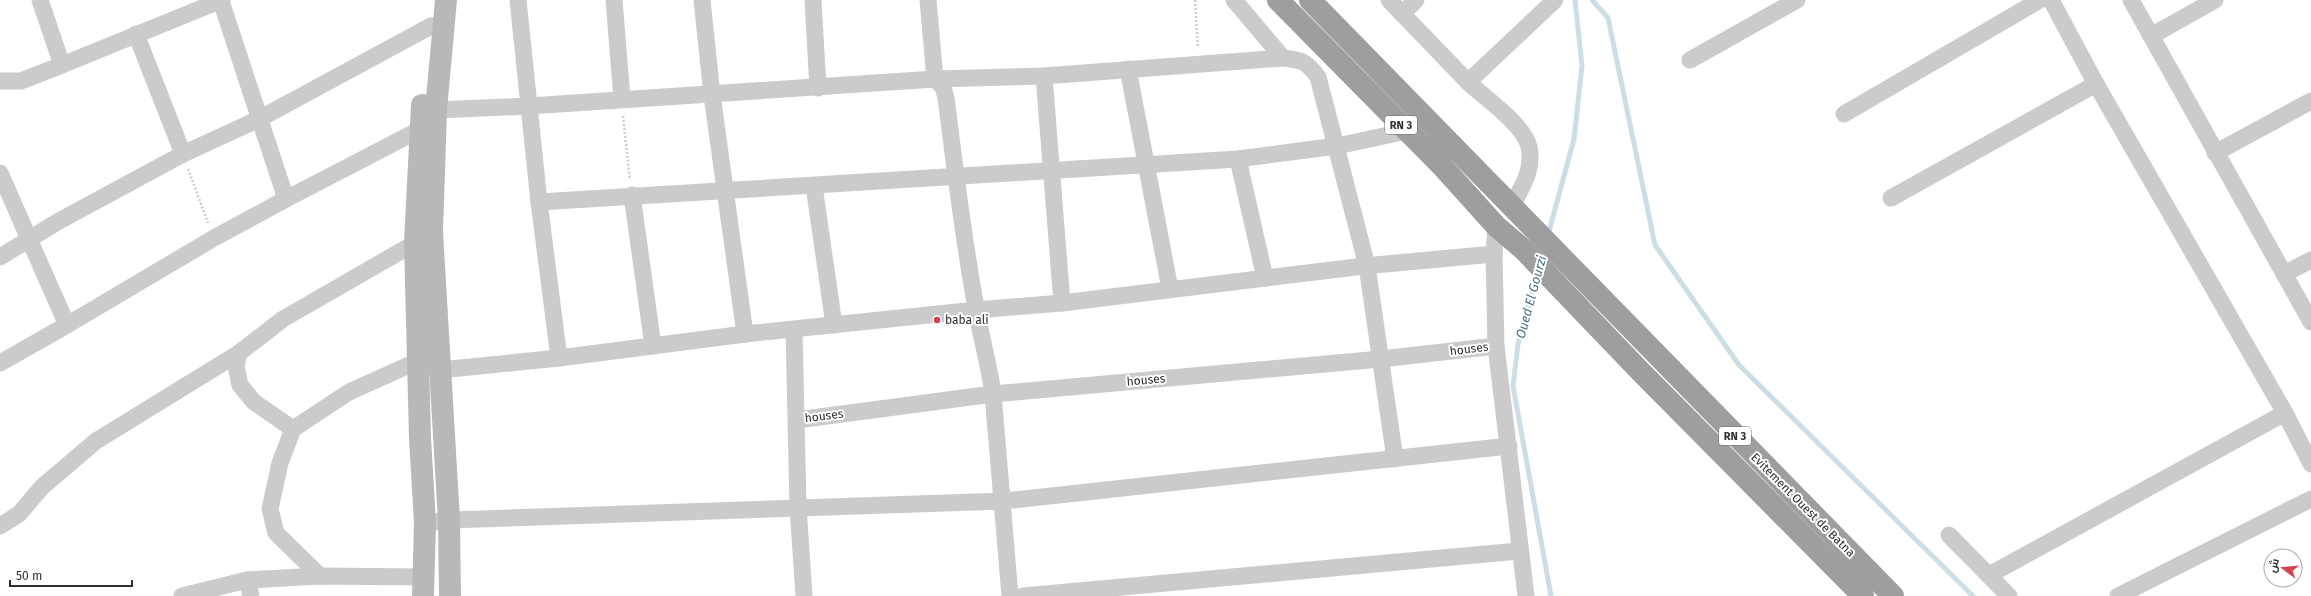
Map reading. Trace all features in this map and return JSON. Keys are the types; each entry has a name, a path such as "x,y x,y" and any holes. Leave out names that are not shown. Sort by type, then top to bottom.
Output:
{"highway":[{"name":"RN 3","path":"1278,0 1442,166 1496,226"},
{"name":"RN 3","path":"1310,0 1512,206"},
{"name":"Evitement Ouest de Batna","path":"1512,206 1893,596"},
{"name":"Evitement Ouest de Batna","path":"1496,226 1524,250 1566,295 1863,596"}],"main road":[{"path":"432,0 437,26 432,232 449,520 450,596"},
{"path":"424,586 425,523 418,361 415,243 419,130 437,26 446,0"}],"street":[{"path":"40,0 62,65"},
{"path":"0,81 21,82 222,0 259,119 286,199"},
{"path":"518,0 539,202 559,358"},
{"path":"614,0 622,99"},
{"path":"702,0 712,95 745,334"},
{"path":"813,0 818,88"},
{"path":"928,0 936,79 943,87 946,98 955,176 976,310 989,363 994,394 1004,501 1010,596"},
{"path":"1234,0 1283,58"},
{"path":"1389,0 1468,82 1516,126 1528,145 1529,169 1525,182 1512,206"},
{"path":"1402,14 1416,0"},
{"path":"1468,82 1555,0"},
{"path":"1690,60 1797,0"},
{"path":"1844,114 2040,0"},
{"path":"2051,0 2096,84 2285,413 2311,464"},
{"path":"2131,0 2215,153 2311,322"},
{"path":"2151,36 2215,0"},
{"path":"0,257 59,221 183,154 259,119 437,26"},
{"path":"136,34 183,154"},
{"path":"1308,65 1319,41"},
{"path":"436,110 712,95 936,79 1044,76 1200,63 1283,58 1300,60 1308,65 1318,77 1367,266 1395,459"},
{"path":"1128,69 1148,165 1170,289"},
{"path":"1044,76 1062,303"},
{"path":"1891,198 2096,84"},
{"path":"2215,153 2311,101"},
{"path":"0,363 214,238 419,130"},
{"path":"539,202 632,195 814,186 955,176 1238,160 1337,146 1407,131"},
{"path":"1238,160 1265,278"},
{"path":"0,173 28,241 67,325"},
{"path":"814,186 834,326"},
{"path":"632,195 653,346"},
{"path":"1496,226 1494,254 1496,346 1509,446 1519,551 1526,596"},
{"path":"0,526 19,514 42,486 96,441 239,353 284,319 415,243"},
{"path":"320,576 276,533 270,509 280,463 293,429 350,392 418,361 440,370 559,358 745,334 834,326 976,310 1062,303 1367,266 1494,254"},
{"path":"2284,274 2311,260"},
{"path":"794,330 798,507 804,596"},
{"name":"houses","path":"797,420 994,394 1381,359 1496,346"},
{"path":"239,353 236,366 240,385 254,402 293,429"},
{"path":"1989,575 2285,413"},
{"path":"425,523 449,520 1004,501 1509,446"},
{"path":"2118,596 2311,499"},
{"path":"1949,536 2009,596"},
{"path":"1023,596 1519,551"},
{"path":"182,596 249,588 320,576 424,586"}],"path":[{"path":"1194,0 1200,63"},
{"path":"622,99 632,195"},
{"path":"183,154 214,238"}],"waterway":[{"name":"Oued El Gourzi","path":"1548,235 1574,139 1582,66 1575,0"},
{"path":"1592,0 1608,18 1655,245 1739,365 1973,596"},
{"name":"Oued El Gourzi","path":"1537,273 1518,344 1513,386 1551,596"}],"place":[{"name":"baba ali","path":"937,320"}]}
